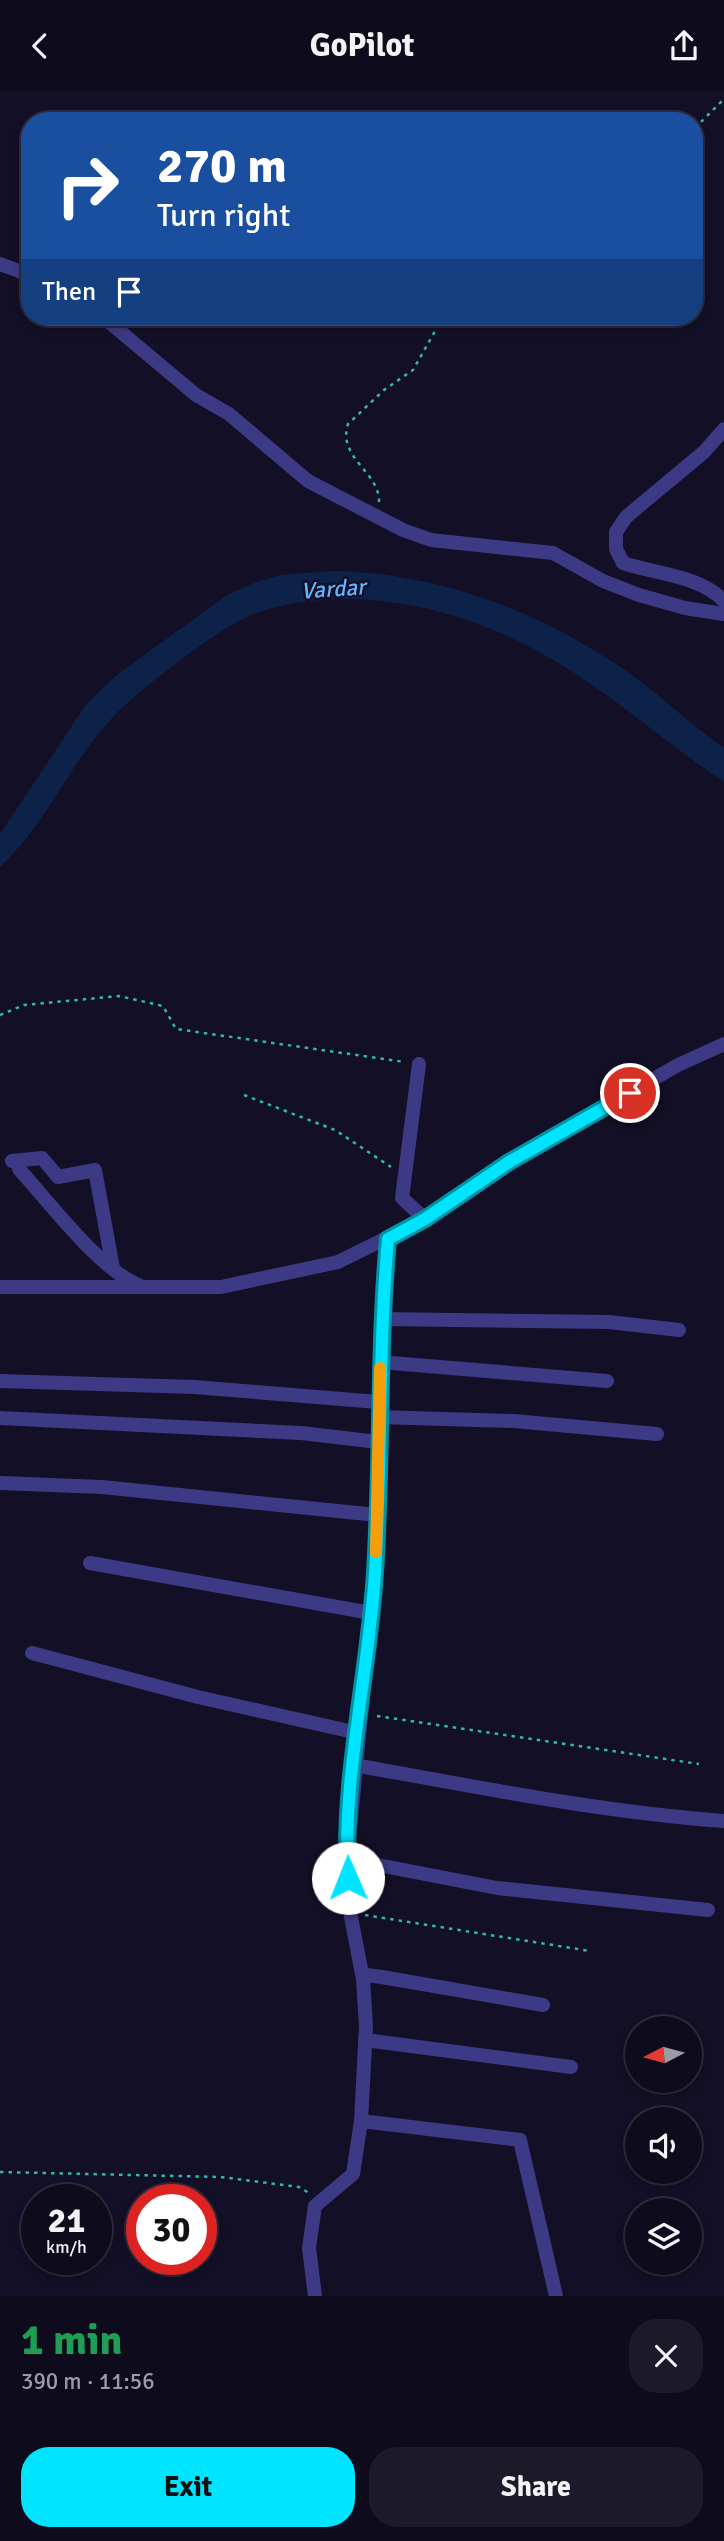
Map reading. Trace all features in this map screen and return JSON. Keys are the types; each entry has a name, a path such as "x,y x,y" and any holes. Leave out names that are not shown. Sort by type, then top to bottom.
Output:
{"street":[{"path":"0,264 21,272"},
{"path":"114,326 196,395 229,414 308,481 373,515 431,540 553,553 603,581 639,595 685,608 724,614"},
{"path":"724,429 704,452 626,517 616,532 616,549 623,563 685,579 715,592 724,601"},
{"path":"0,1287 221,1287 338,1262 425,1219 509,1162 678,1065 724,1044"},
{"path":"419,1064 402,1198 425,1219"},
{"path":"113,1268 95,1170 58,1177 42,1158 15,1165 74,1231 124,1279 147,1288"},
{"path":"315,2296 310,2232 315,2206 353,2174 362,2121 365,2039 363,1979 351,1917 347,1859 377,1515 381,1319 388,1239"},
{"path":"381,1319 609,1322 679,1330"},
{"path":"380,1362 607,1381"},
{"path":"0,1381 194,1387 379,1402"},
{"path":"378,1417 514,1421 657,1434"},
{"path":"0,1418 301,1433 378,1442"},
{"path":"0,1483 102,1487 377,1515"},
{"path":"90,1563 370,1613"},
{"path":"33,1653 198,1697 358,1733"},
{"path":"354,1765 515,1794 672,1817 724,1821"},
{"path":"347,1859 497,1888 708,1910"},
{"path":"363,1979 366,1975 382,1977 543,2005"},
{"path":"365,2039 571,2067"},
{"path":"362,2121 520,2140 556,2296"}],"path":[{"path":"703,120 724,99"},
{"path":"373,515 379,497 346,444 348,424 384,390 413,370 438,326"},
{"path":"0,1015 24,1005 119,996 163,1006 176,1029 419,1064"},
{"path":"244,1095 335,1131 403,1176"},
{"path":"360,1714 699,1764"},
{"path":"351,1917 374,1916 590,1951"},
{"path":"0,2172 221,2177 299,2187 321,2200"}],"water":[{"name":"Vardar","path":"331,571 371,573 450,588 527,615 563,633 632,675 724,748 724,782 565,667 494,630 455,616 375,600 335,599 295,603 256,613 226,628 133,698 89,746 33,829 0,867 0,834 87,703 118,674 227,595 256,582 281,575"}],"slow traffic":[{"path":"376,1552 380,1368"}],"route":[{"path":"348,1878 352,1787 375,1574 381,1319 388,1239 425,1219 509,1162 630,1093"}]}
